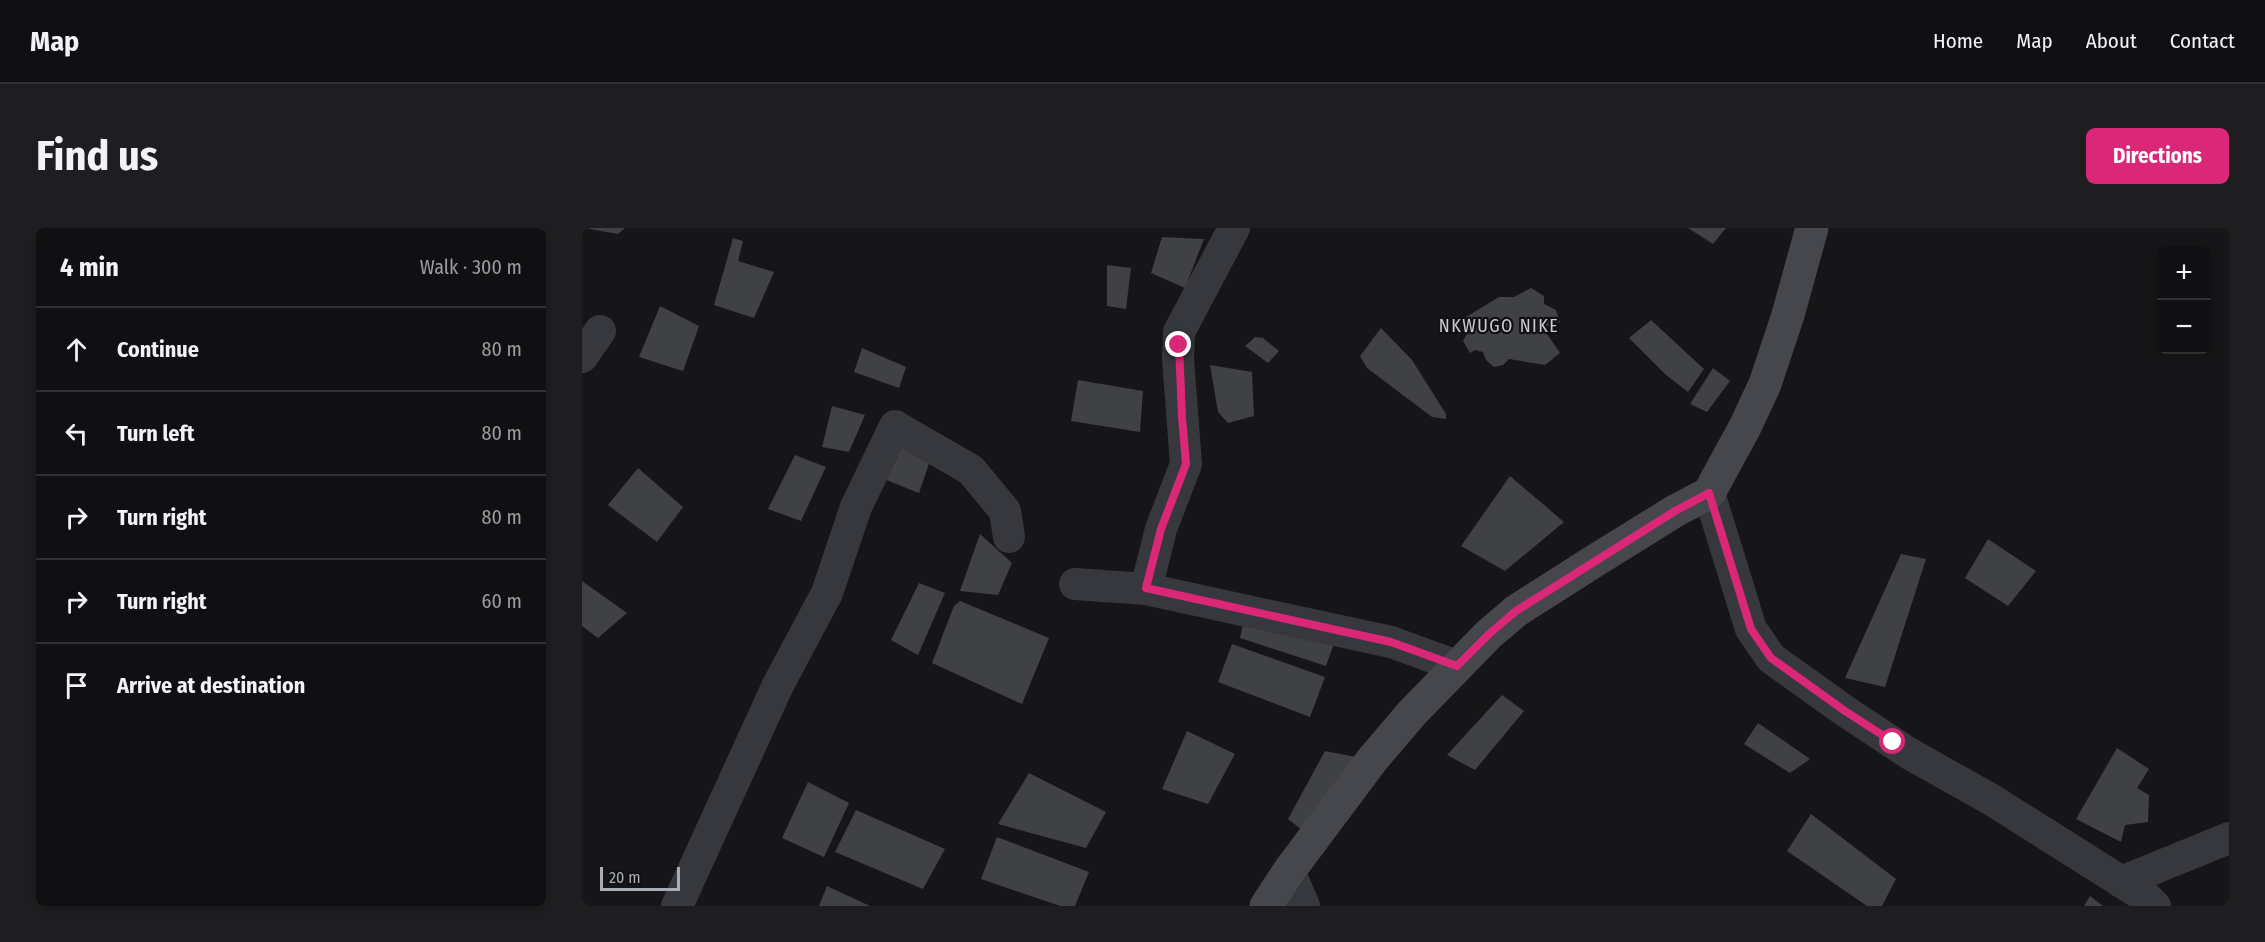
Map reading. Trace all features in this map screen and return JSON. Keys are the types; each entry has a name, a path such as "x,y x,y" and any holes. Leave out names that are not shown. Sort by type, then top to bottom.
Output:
{"street":[{"path":"1146,588 1161,529 1186,464 1179,370 1179,332 1234,228"},
{"path":"1266,906 1289,871 1372,760 1412,713 1489,634 1516,611 1675,511 1709,493 1745,427 1765,384 1788,315 1812,228"},
{"path":"582,357 600,331"},
{"path":"677,906 778,685 827,593 856,507 895,426 971,470 1005,511 1009,537"},
{"path":"1709,493 1751,629 1771,658 1910,754 1992,800 2147,898 2155,906"},
{"path":"1075,584 1146,588 1391,642 1457,666"},
{"path":"2121,882 2229,838"},
{"path":"1289,871 1304,906"}],"building":[{"path":"584,228 625,228 618,234"},
{"path":"1688,228 1726,228 1713,244"},
{"path":"1162,237 1204,239 1185,288 1151,273"},
{"path":"733,238 743,241 738,261 774,272 754,318 714,305"},
{"path":"1107,265 1131,268 1126,309 1107,306"},
{"path":"1531,288 1544,296 1544,304 1556,310 1560,322 1543,328 1560,353 1545,365 1509,359 1503,365 1494,367 1486,360 1483,352 1475,350 1470,353 1463,341 1468,332 1466,317 1499,297 1514,297"},
{"path":"660,306 699,326 683,371 639,357"},
{"path":"1651,320 1704,369 1688,392 1666,375 1629,338"},
{"path":"1381,328 1412,360 1446,414 1446,419 1432,417 1367,368 1360,356"},
{"path":"1255,337 1263,338 1279,351 1268,363 1245,346"},
{"path":"862,348 906,367 899,388 854,372"},
{"path":"1210,365 1252,372 1254,416 1228,423 1218,412"},
{"path":"1713,368 1730,381 1707,412 1690,404"},
{"path":"1078,380 1143,391 1140,432 1071,421"},
{"path":"832,406 865,415 849,452 822,447"},
{"path":"896,434 932,455 919,493 876,476"},
{"path":"795,455 826,467 801,521 768,509"},
{"path":"638,468 683,507 657,542 608,505"},
{"path":"1510,476 1564,522 1505,571 1461,546"},
{"path":"980,534 1012,563 998,595 960,591"},
{"path":"1988,539 2036,571 2008,606 1965,578"},
{"path":"1901,554 1926,559 1885,687 1845,678"},
{"path":"582,581 627,613 598,638 582,626"},
{"path":"919,583 945,593 918,655 891,640"},
{"path":"960,601 1049,638 1022,704 932,663 954,606"},
{"path":"1246,611 1336,638 1326,666 1240,638"},
{"path":"1232,644 1325,677 1310,717 1218,682"},
{"path":"1502,695 1524,711 1475,770 1447,755"},
{"path":"1758,723 1810,759 1790,773 1744,744"},
{"path":"1187,731 1235,754 1208,804 1162,789"},
{"path":"2117,748 2149,769 2137,788 2149,795 2148,822 2125,825 2121,842 2076,819"},
{"path":"1325,751 1372,760 1306,833 1288,819"},
{"path":"1029,773 1106,812 1086,848 998,824"},
{"path":"808,782 849,803 824,857 782,838"},
{"path":"856,810 945,849 923,889 835,852"},
{"path":"1811,814 1896,879 1882,906 1867,906 1787,851"},
{"path":"997,837 1089,872 1075,906 1060,906 981,879"},
{"path":"827,886 870,906 819,906"},
{"path":"2090,896 2103,906 2084,906"}],"district":[{"name":"NKWUGO NIKE","path":"1499,326"}],"route":[{"path":"1179,345 1186,464 1161,529 1146,588 1391,642 1457,666 1516,611 1675,511 1709,493 1751,629 1771,658 1893,742"}]}
